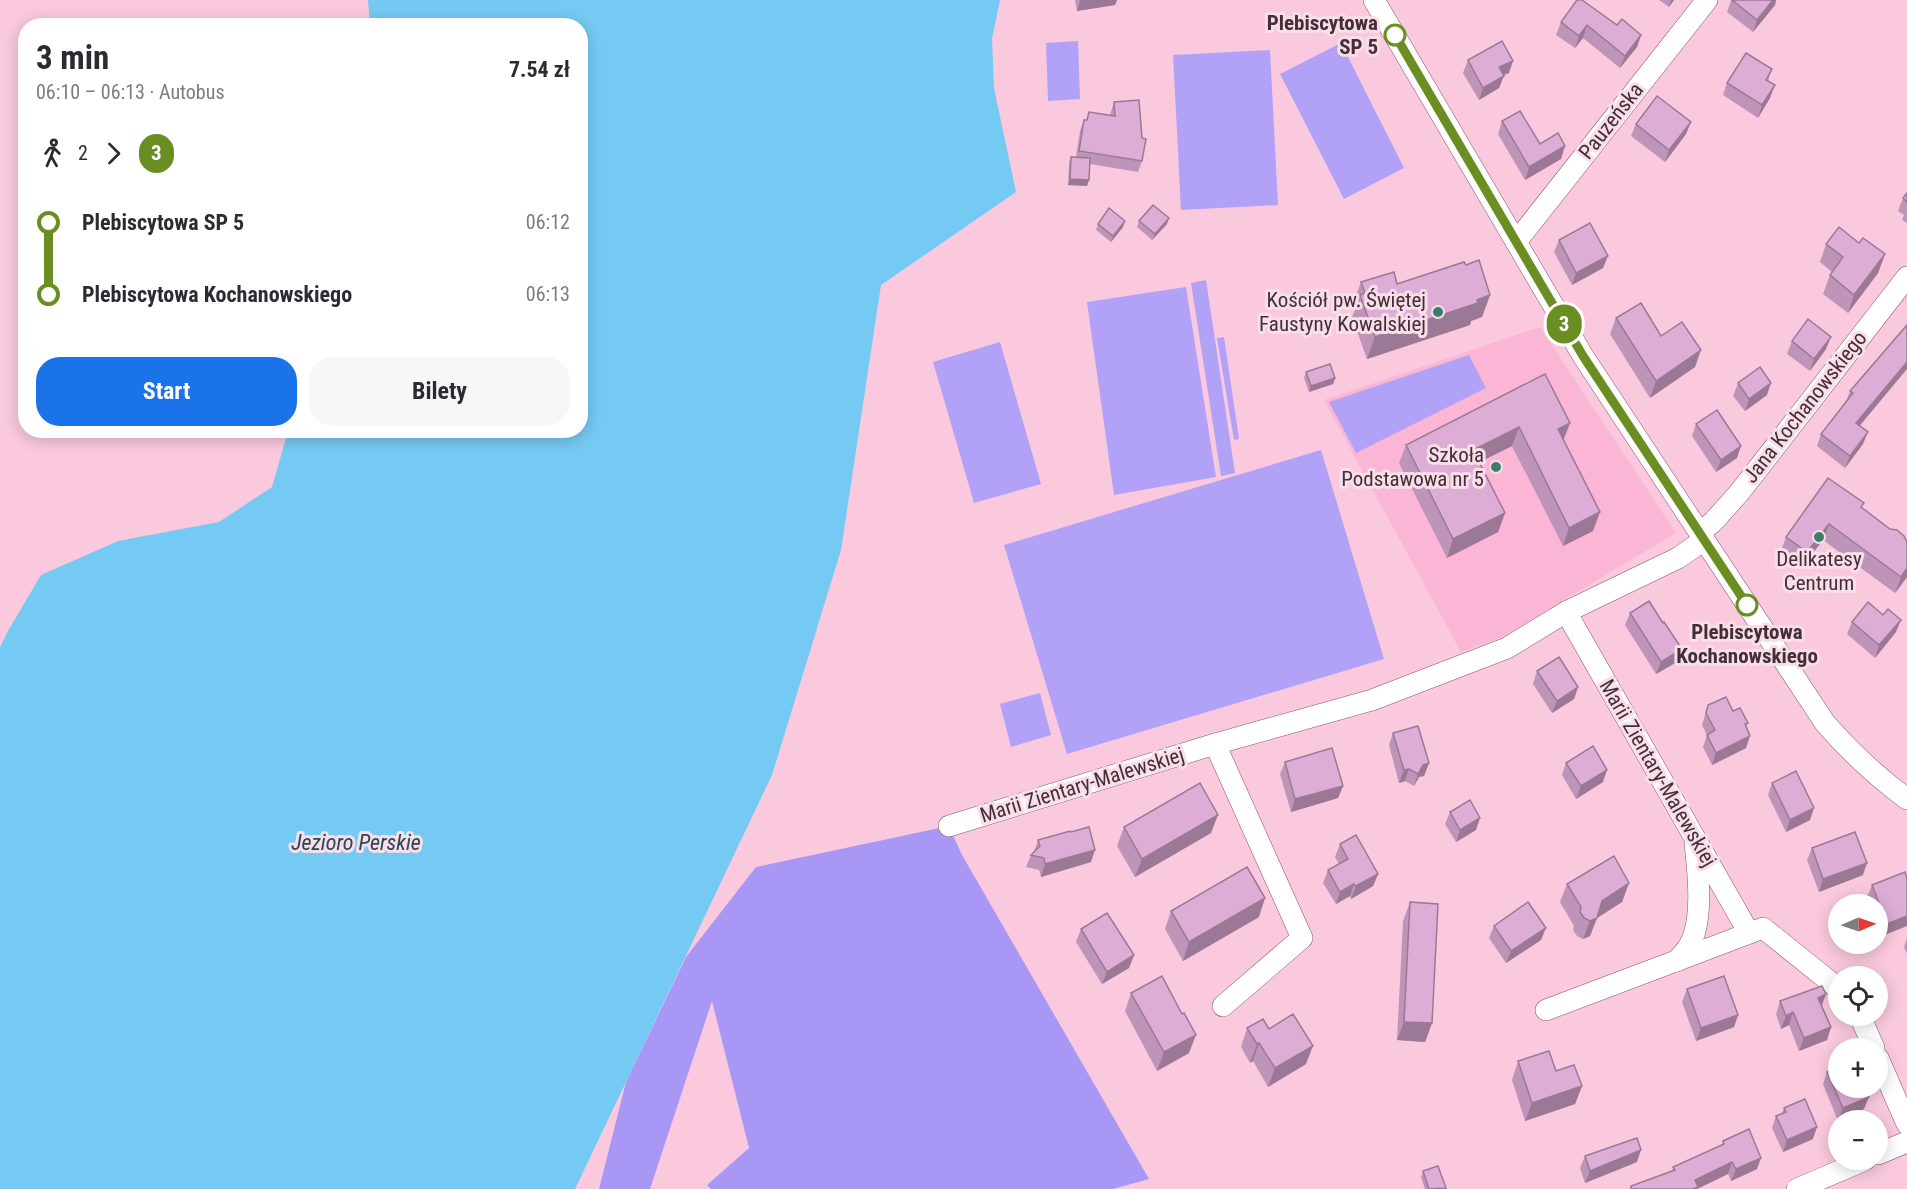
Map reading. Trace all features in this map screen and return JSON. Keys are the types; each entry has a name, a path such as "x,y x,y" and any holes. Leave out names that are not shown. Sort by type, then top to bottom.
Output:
{"street":[{"path":"1374,0 1583,356 1701,537 1826,723 1873,773 1906,795"},
{"name":"Pauzeńska","path":"1516,242 1707,0"},
{"name":"Jana Kochanowskiego","path":"1701,537 1907,277"},
{"name":"Marii Zientary-Malewskiej","path":"949,826 1215,744 1372,700 1507,648 1566,612 1678,558 1701,537"},
{"name":"Marii Zientary-Malewskiej","path":"1566,612 1749,933"},
{"path":"1215,744 1302,938 1223,1006"},
{"path":"1677,961 1689,946 1696,919 1698,880 1694,837"},
{"path":"1546,1010 1762,928 1828,980"},
{"path":"1888,1081 1907,1124"},
{"path":"1888,1150 1907,1142"},
{"path":"1797,1189 1842,1170"}],"shaded area":[{"path":"1078,41 1080,99 1048,101 1046,43"},
{"path":"1341,43 1404,168 1344,199 1280,74"},
{"path":"1270,50 1278,205 1181,210 1173,55"},
{"path":"1206,280 1235,473 1221,476 1191,283"},
{"path":"1186,287 1216,477 1114,495 1087,302"},
{"name":"Szkoła Podstawowa nr 5","path":"1540,327 1676,533 1502,637 1461,652 1324,400"},
{"path":"1224,337 1239,439 1234,440 1217,338"},
{"path":"1000,342 1041,484 974,503 933,362"},
{"path":"1469,355 1486,388 1356,453 1329,402"},
{"path":"1321,450 1384,659 1067,754 1004,545"},
{"path":"1040,693 1051,735 1011,747 1000,704"},
{"path":"949,826 962,855 1149,1179 1113,1189 711,1189 707,1185 749,1148 712,1001 650,1189 599,1189 626,1082 686,957 756,867"}],"water":[{"name":"Jezioro Perskie","path":"368,0 1000,0 992,39 994,88 1016,192 881,285 841,550 772,775 575,1189 0,1189 0,647 41,575 118,541 219,522 272,487 286,438 588,438 588,18 369,18"}],"building":[{"path":"1577,0 1582,0 1617,25 1622,19 1641,35 1625,56 1587,25 1579,36 1561,22"},
{"path":"1732,0 1773,0 1757,20"},
{"path":"1502,41 1513,61 1499,67 1504,76 1483,88 1468,60"},
{"path":"1746,53 1772,69 1766,80 1775,85 1762,105 1727,83"},
{"path":"1657,96 1691,122 1669,150 1636,124"},
{"path":"1139,100 1142,138 1146,139 1142,161 1079,151 1084,120 1087,120 1089,112 1115,116 1114,102"},
{"path":"1520,111 1540,144 1558,133 1565,146 1529,167 1502,121"},
{"path":"1071,157 1090,158 1089,180 1070,179"},
{"path":"1153,205 1169,218 1155,234 1139,221"},
{"path":"1109,208 1125,221 1113,236 1098,224"},
{"path":"1590,223 1608,256 1576,273 1559,240"},
{"path":"1839,227 1859,243 1863,238 1885,254 1854,295 1830,275 1843,257 1826,244"},
{"path":"1479,260 1490,295 1477,300 1478,303 1375,337 1360,295 1365,293 1361,282 1394,272 1397,284 1464,262 1466,265"},
{"path":"1641,303 1661,336 1682,322 1701,350 1656,381 1616,318"},
{"path":"1808,319 1831,337 1814,359 1792,341"},
{"path":"1907,325 1907,362 1856,423 1868,432 1850,456 1821,434 1853,393 1850,391"},
{"path":"1330,364 1335,378 1311,386 1306,372"},
{"path":"1760,367 1771,383 1749,399 1738,383"},
{"path":"1545,374 1570,423 1558,429 1600,512 1569,528 1519,427 1473,450 1505,513 1453,539 1406,445"},
{"path":"1717,410 1741,446 1721,460 1696,424"},
{"path":"1828,478 1864,503 1861,507 1890,529 1897,530 1904,536 1907,542 1907,568 1901,577 1829,524 1807,552 1786,537"},
{"path":"1649,601 1682,649 1661,662 1630,613"},
{"path":"1868,602 1883,615 1888,609 1901,620 1879,645 1852,622"},
{"path":"1559,657 1578,687 1557,701 1537,671"},
{"path":"1726,697 1733,711 1740,708 1748,723 1745,724 1750,736 1716,753 1707,735 1715,730 1706,713 1708,705"},
{"path":"1418,726 1429,763 1423,765 1418,774 1409,769 1404,770 1393,733"},
{"path":"1593,746 1607,770 1581,786 1566,763"},
{"path":"1332,748 1343,786 1295,799 1285,762"},
{"path":"1796,771 1814,808 1790,820 1772,783"},
{"path":"1200,783 1218,815 1142,859 1124,827"},
{"path":"1470,800 1480,818 1460,830 1450,812"},
{"path":"1089,827 1095,850 1045,864 1044,858 1031,855 1040,846 1038,840"},
{"path":"1855,832 1867,863 1823,879 1812,848"},
{"path":"1356,835 1378,874 1340,892 1328,870 1348,859 1340,844"},
{"path":"1614,856 1629,883 1602,901 1597,918 1590,921 1580,912 1581,907 1567,884"},
{"path":"1247,867 1265,898 1189,942 1171,911"},
{"path":"1905,872 1907,916 1888,924 1888,894 1875,894 1872,885"},
{"path":"1410,902 1438,904 1432,1023 1404,1022"},
{"path":"1528,902 1546,928 1511,951 1494,926"},
{"path":"1107,913 1134,955 1107,972 1081,929"},
{"path":"1162,976 1196,1035 1164,1052 1131,993"},
{"path":"1724,976 1738,1015 1701,1028 1687,989"},
{"path":"1822,986 1826,994 1818,998 1828,1020 1828,1026 1831,1027 1804,1038 1793,1012 1786,1016 1780,1001"},
{"path":"1293,1014 1313,1046 1275,1068 1247,1028 1263,1019 1269,1029"},
{"path":"1549,1051 1556,1071 1574,1065 1582,1086 1532,1103 1518,1061"},
{"path":"1839,1098 1867,1098 1843,1108"},
{"path":"1805,1099 1817,1127 1787,1140 1776,1116 1786,1112 1784,1108"},
{"path":"1749,1129 1761,1158 1736,1169 1732,1162 1695,1180 1698,1187 1693,1189 1631,1189 1631,1186 1675,1170 1673,1167 1724,1144 1723,1141"},
{"path":"1637,1138 1641,1150 1590,1171 1585,1156"},
{"path":"1438,1166 1446,1188 1429,1189 1423,1171"}],"bus line":[{"name":"3","path":"1395,35 1583,356 1747,605"}],"place":[{"name":"Plebiscytowa SP 5","path":"1395,35"},
{"name":"Kościół pw. Świętej Faustyny Kowalskiej","path":"1438,312"},
{"name":"Szkoła Podstawowa nr 5","path":"1496,467"},
{"name":"Delikatesy Centrum","path":"1819,537"},
{"name":"Plebiscytowa Kochanowskiego","path":"1747,605"}]}
